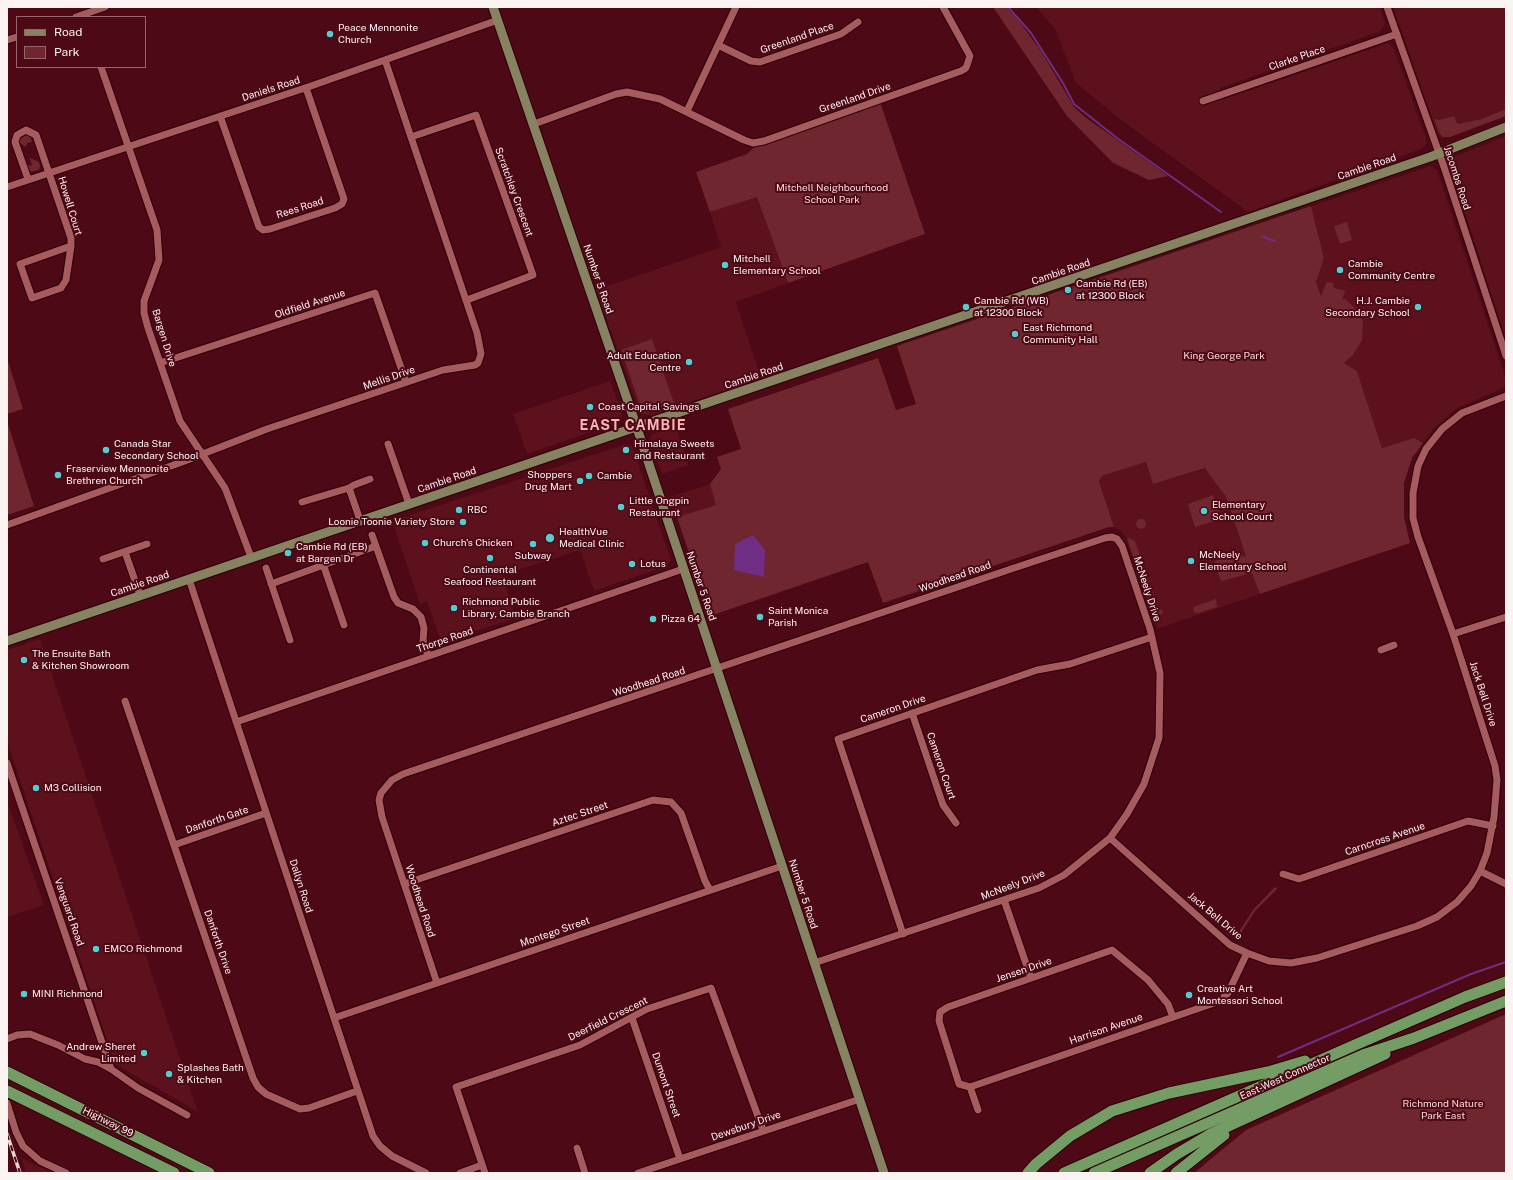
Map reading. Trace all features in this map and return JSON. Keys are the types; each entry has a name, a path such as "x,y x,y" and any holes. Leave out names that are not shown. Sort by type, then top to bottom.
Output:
{"highway":[{"name":"East-West Connector","path":"1064,1173 1465,997 1506,982"},
{"name":"East-West Connector","path":"1094,1173 1363,1055 1414,1038 1506,1001"},
{"path":"1150,1173 1177,1154 1204,1138 1372,1061 1414,1038"},
{"path":"1028,1173 1036,1164 1070,1136 1112,1111 1168,1093 1268,1072 1355,1045"},
{"name":"Highway 99","path":"7,1072 209,1173"},
{"name":"Highway 99","path":"7,1091 174,1173"},
{"path":"1176,1173 1214,1141 1258,1112"},
{"path":"156,1146 215,1173"}],"main road":[{"name":"Number 5 Road","path":"494,7 637,428 884,1173"},
{"name":"Cambie Road","path":"7,641 1439,154 1506,127"}],"street":[{"path":"80,16 105,7"},
{"path":"687,111 736,7"},
{"name":"Greenland Drive","path":"534,124 616,94 627,92 660,99 753,143 771,138 966,68 970,56 943,7"},
{"name":"Jacombs Road","path":"1387,7 1439,154 1505,351"},
{"name":"Daniels Road","path":"7,187 306,88 498,20"},
{"name":"Greenland Place","path":"718,45 751,61 760,62 841,34 858,22"},
{"name":"Clarke Place","path":"1203,101 1397,34"},
{"name":"Mellis Drive","path":"7,525 267,429 443,370 475,365 478,363 481,354 467,300 384,60"},
{"name":"Bargen Drive","path":"101,68 157,230 158,260 144,301 144,313 180,420 231,499 251,558"},
{"name":"Rees Road","path":"220,116 259,227 263,230 270,229 328,210 342,204 344,199 306,88"},
{"name":"Scratchley Crescent","path":"411,137 476,115 533,275 467,300"},
{"path":"28,179 15,142 17,134 23,130 30,130 36,135 49,172"},
{"name":"Howell Court","path":"49,172 71,238 71,246 66,280 61,288 32,298 20,264 71,246"},
{"name":"Oldfield Avenue","path":"160,363 375,293 406,382"},
{"name":"Jack Bell Drive","path":"1110,838 1230,945 1246,953 1269,961 1291,963 1317,958 1417,926 1437,917 1457,902 1472,886 1487,853 1493,826 1497,798 1495,766 1453,634 1436,590 1414,524 1412,507 1414,481 1418,466 1426,449 1445,426 1468,410 1506,396"},
{"path":"388,444 409,504"},
{"path":"302,502 370,480"},
{"path":"349,488 360,520"},
{"path":"372,535 394,597 398,603 413,609 421,617 424,628 423,641 428,656"},
{"name":"Woodhead Road","path":"436,983 382,817 379,800 385,786 392,780 411,772 1104,538 1112,537 1117,539"},
{"name":"McNeely Drive","path":"814,963 1039,888 1064,875 1110,838 1127,814 1144,784 1159,738 1160,673 1152,637 1122,546 1117,539"},
{"path":"103,559 147,544"},
{"path":"271,584 376,546"},
{"path":"125,552 140,595"},
{"path":"323,564 344,625"},
{"path":"266,568 290,640"},
{"name":"Thorpe Road","path":"236,722 683,569"},
{"name":"Dallyn Road","path":"189,579 357,1092 373,1136 380,1146 392,1156 426,1173"},
{"path":"1453,634 1506,617"},
{"name":"Cameron Drive","path":"903,934 838,738 1036,670 1070,664 1152,637"},
{"path":"1381,650 1394,645"},
{"name":"Danforth Drive","path":"125,701 253,1078 266,1094 300,1109 309,1108 357,1092"},
{"name":"Cameron Court","path":"912,713 943,805 956,823"},
{"name":"Vanguard Road","path":"7,763 111,1069"},
{"name":"Aztec Street","path":"404,884 653,800 671,802 681,813 705,881 710,890"},
{"name":"Danforth Gate","path":"174,845 266,813"},
{"name":"Carncross Avenue","path":"1283,874 1300,879 1468,821 1493,826"},
{"name":"Montego Street","path":"334,1018 782,866"},
{"path":"1480,871 1506,884"},
{"path":"1004,900 1031,978"},
{"name":"Jensen Drive","path":"970,1087 959,1084 939,1021 940,1012 948,1007 1031,978 1112,950 1148,980 1168,1004 1172,1017"},
{"name":"Harrison Avenue","path":"970,1087 1220,1001 1228,993 1246,953"},
{"name":"Deerfield Crescent","path":"485,1173 456,1087 580,1045 647,1009 711,988 763,1130"},
{"name":"Dumont Street","path":"632,1018 680,1159"},
{"path":"7,1039 17,1035 30,1034 58,1045 85,1059 98,1062 111,1069 138,1088 187,1115"},
{"path":"970,1087 978,1110"},
{"name":"Dewsbury Drive","path":"638,1173 763,1130 860,1099"},
{"path":"7,1103 16,1132 23,1146 40,1161 66,1173"},
{"path":"577,1148 585,1173"},
{"path":"460,1173 482,1165"}],"shaded area":[{"path":"1036,7 1380,7 1385,23 1381,31 1220,88 1221,100 1388,43 1394,49 1426,138 1426,145 1421,149 1248,212 1121,120 1076,83 1055,29"},
{"path":"1393,7 1506,7 1506,109 1438,135"},
{"path":"1506,136 1506,339 1449,164 1451,159 1456,156"},
{"name":"H.J. Cambie Secondary School","path":"1431,166 1437,170 1506,379 1506,387 1457,408 1434,428 1423,443 1414,438 1382,448 1357,371 1344,363 1353,355 1337,304 1322,298 1316,282 1324,258 1311,206"},
{"path":"757,196 788,283 736,302 761,378 649,416 642,414 596,290 721,247 710,212"},
{"path":"610,381 622,414 620,422 527,454 513,414"},
{"path":"676,426 689,465 662,474 650,437 652,434"},
{"path":"626,444 632,446 671,560 667,566 594,591 580,550 502,575 516,618 441,642 427,601 420,604 392,521"},
{"name":"McNeely Elementary School","path":"1146,462 1153,484 1206,468 1226,497 1260,594 1157,629 1127,539 1121,531 1114,527 1099,481 1102,476"},
{"path":"710,484 717,505 677,517 670,497"},
{"path":"753,535 765,550 764,577 734,570 735,544"},
{"path":"40,639 198,1112 115,1064 7,741 7,650"},
{"path":"7,801 44,905 7,917"},
{"path":"21,1158 52,1173 26,1173"}],"green space":[{"path":"993,7 1006,7 1019,21 1041,51 1074,107 1085,117 1168,176 1149,180 1113,163 1067,116"},
{"name":"Mitchell Neighbourhood School Park","path":"880,102 925,234 788,283 757,197 710,212 696,172 747,154 757,145"},
{"path":"1506,109 1506,116 1450,137 1442,137 1434,119 1440,120 1454,116 1459,124 1481,119"},
{"path":"24,134 30,136 32,142 27,143 26,147 18,142 19,137"},
{"path":"30,158 39,162 39,170 29,172 25,164 32,166"},
{"name":"King George Park","path":"1311,206 1324,258 1316,282 1321,296 1327,282 1333,283 1334,288 1345,291 1342,300 1345,299 1357,310 1363,322 1362,340 1353,355 1344,363 1357,371 1382,448 1414,438 1423,443 1412,458 1404,483 1404,517 1410,543 1260,594 1252,573 1221,581 1214,563 1215,561 1241,551 1243,557 1246,556 1226,497 1205,468 1153,484 1146,462 1102,476 1099,481 1114,527 1109,527 883,603 868,562 710,616 677,517 716,505 710,484 721,469 717,457 741,449 728,409 878,358 896,410 916,404 897,346"},
{"path":"1347,222 1352,240 1340,244 1334,226"},
{"path":"652,339 674,403 645,413 642,411 621,350"},
{"path":"7,358 23,409 7,414"},
{"path":"7,421 34,506 7,515"},
{"name":"Elementary School Court","path":"1213,495 1221,519 1195,527 1188,504"},
{"path":"1139,519 1143,519 1145,520 1145,528 1139,529 1136,526 1136,522"},
{"path":"1129,538 1135,541 1158,608 1164,612 1154,617 1127,539"},
{"path":"1216,599 1217,607 1198,613 1194,612 1193,607"},
{"path":"1275,887 1277,889 1255,911 1237,939 1235,938 1253,910"},
{"name":"Richmond Nature Park East","path":"1506,1014 1506,1173 1194,1173 1246,1130"}],"waterway":[{"path":"1008,7 1031,33 1063,83 1074,104 1117,138 1221,212"},
{"path":"1263,237 1275,241"},
{"path":"1278,1057 1471,974 1506,962"}],"railway":[{"path":"7,1134 20,1173"}],"place":[{"name":"Peace Mennonite Church","path":"330,34"},
{"name":"Mitchell Elementary School","path":"725,265"},
{"name":"Cambie Community Centre","path":"1340,270"},
{"name":"Cambie Rd (EB) at 12300 Block","path":"1068,290"},
{"name":"Cambie Rd (WB) at 12300 Block","path":"966,307"},
{"name":"H.J. Cambie Secondary School","path":"1418,307"},
{"name":"East Richmond Community Hall","path":"1015,334"},
{"name":"Adult Education Centre","path":"689,362"},
{"name":"Coast Capital Savings","path":"590,407"},
{"name":"Canada Star Secondary School","path":"106,450"},
{"name":"Himalaya Sweets and Restaurant","path":"626,450"},
{"name":"Fraserview Mennonite Brethren Church","path":"58,475"},
{"name":"Cambie","path":"589,476"},
{"name":"Shoppers Drug Mart","path":"580,481"},
{"name":"Little Ongpin Restaurant","path":"621,507"},
{"name":"RBC","path":"459,510"},
{"name":"Elementary School Court","path":"1204,511"},
{"name":"Loonie Toonie Variety Store","path":"463,522"},
{"name":"HealthVue Medical Clinic","path":"550,538"},
{"name":"Church's Chicken","path":"425,543"},
{"name":"Subway","path":"533,544"},
{"name":"Cambie Rd (EB) at Bargen Dr","path":"288,553"},
{"name":"Continental Seafood Restaurant","path":"490,558"},
{"name":"McNeely Elementary School","path":"1191,561"},
{"name":"Lotus","path":"632,564"},
{"name":"Richmond Public Library, Cambie Branch","path":"454,608"},
{"name":"Saint Monica Parish","path":"760,617"},
{"name":"Pizza 64","path":"653,619"},
{"name":"The Ensuite Bath & Kitchen Showroom","path":"24,660"},
{"name":"M3 Collision","path":"36,788"},
{"name":"EMCO Richmond","path":"96,949"},
{"name":"MINI Richmond","path":"24,994"},
{"name":"Creative Art Montessori School","path":"1189,995"},
{"name":"Andrew Sheret Limited","path":"144,1053"},
{"name":"Splashes Bath & Kitchen","path":"169,1074"}],"district":[{"name":"EAST CAMBIE","path":"633,426"}]}
